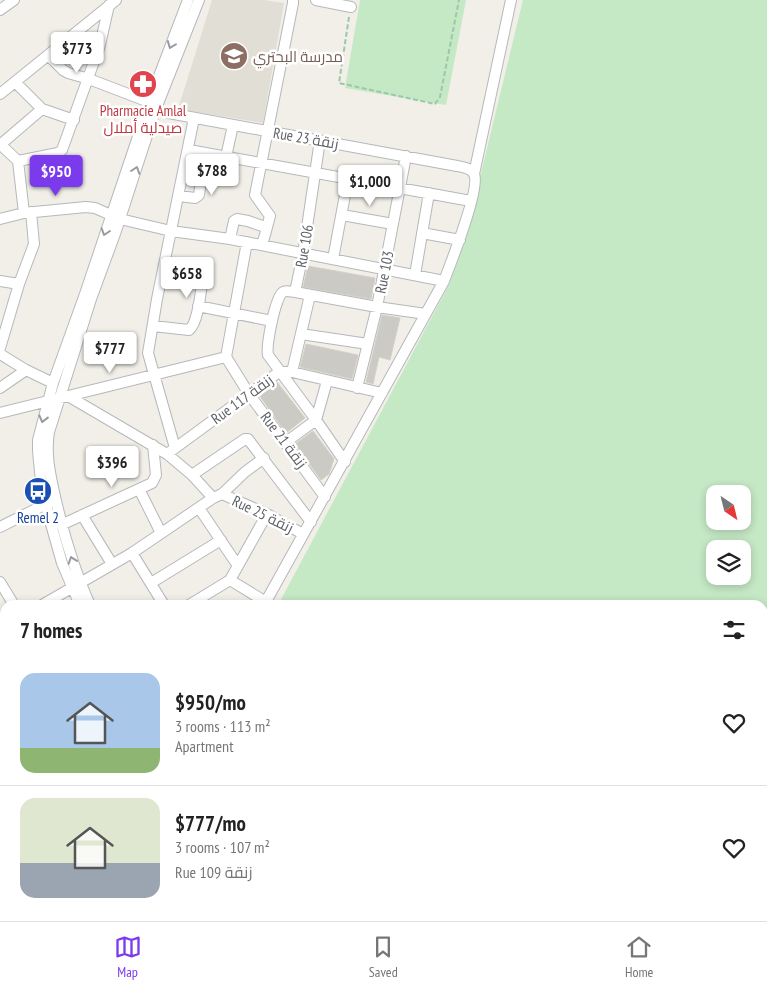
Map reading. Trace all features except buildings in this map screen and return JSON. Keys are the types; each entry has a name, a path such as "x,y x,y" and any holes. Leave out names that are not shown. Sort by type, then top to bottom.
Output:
{"street":[{"path":"0,10 14,0"},
{"path":"86,600 62,563 51,501 47,443 63,398 91,299 150,107 188,0"},
{"path":"150,107 199,0"},
{"path":"262,245 270,216 255,195 294,3 293,0"},
{"path":"316,0 351,7"},
{"path":"267,600 444,281 460,240 472,201 474,174 511,0"},
{"path":"0,94 113,3"},
{"path":"18,161 60,152 89,79 113,3"},
{"name":"Rue 23 زنقة","path":"48,55 63,70 89,79 150,107 194,118 470,169 474,174"},
{"path":"14,82 42,109 74,120"},
{"path":"0,348 19,284 34,244 18,161 0,145 42,109"},
{"path":"194,118 148,353 171,451 192,475 218,496"},
{"path":"226,157 233,125"},
{"name":"Rue 106","path":"295,292 304,254 320,140"},
{"path":"189,150 472,201"},
{"path":"179,196 195,198 199,195 205,153"},
{"name":"Rue 103","path":"357,388 377,307 406,156"},
{"path":"334,259 348,179"},
{"path":"415,275 429,193"},
{"path":"0,219 28,213 86,207 95,208 116,216 171,231 247,242 444,281"},
{"path":"342,215 393,224"},
{"path":"79,600 71,560 61,525 41,482 38,451 41,424 53,383 116,216"},
{"path":"230,239 234,221 237,219 262,225 266,231"},
{"path":"422,233 460,240"},
{"path":"0,413 226,357 247,242"},
{"path":"153,326 189,330 193,326 198,306 202,272 165,261"},
{"path":"0,281 19,284"},
{"path":"345,462 316,420 269,359 267,352 272,321 280,295 285,291 295,292 426,314"},
{"path":"292,372 310,295"},
{"path":"198,306 272,321"},
{"path":"301,334 368,344"},
{"path":"0,354 26,370 53,383"},
{"name":"Rue 21 زنقة","path":"226,357 249,394 325,497"},
{"path":"0,388 26,370"},
{"name":"Rue 117 زنقة","path":"171,451 279,372 292,372 382,394"},
{"path":"286,442 316,420 327,381"},
{"path":"63,398 153,445 171,451"},
{"path":"192,475 247,438 311,522"},
{"path":"61,525 152,483 156,478 153,445"},
{"path":"50,600 132,553 218,496 264,458"},
{"path":"139,489 161,533"},
{"name":"Rue 25 زنقة","path":"218,496 267,514 304,534"},
{"path":"0,527 51,501"},
{"path":"199,508 238,566"},
{"path":"197,600 230,580 267,514"},
{"path":"82,515 112,564"},
{"path":"151,583 221,540"},
{"path":"132,553 161,600"},
{"path":"230,580 259,600"},
{"path":"0,582 11,600"}],"path":[{"path":"351,7 338,83 435,104 440,97 459,0"}],"shaded area":[{"name":"مدرسة البحتري","path":"212,0 264,0 284,3 263,123 178,109"}],"green space":[{"path":"360,0 466,0 446,105 345,88"},
{"path":"523,0 767,0 767,600 281,600 450,283 464,243"}],"place":[{"name":"مدرسة البحتري","path":"234,56"},
{"name":"Pharmacie Amlal صيدلية أملال","path":"143,84"},
{"name":"Remel 2","path":"38,491"}]}
